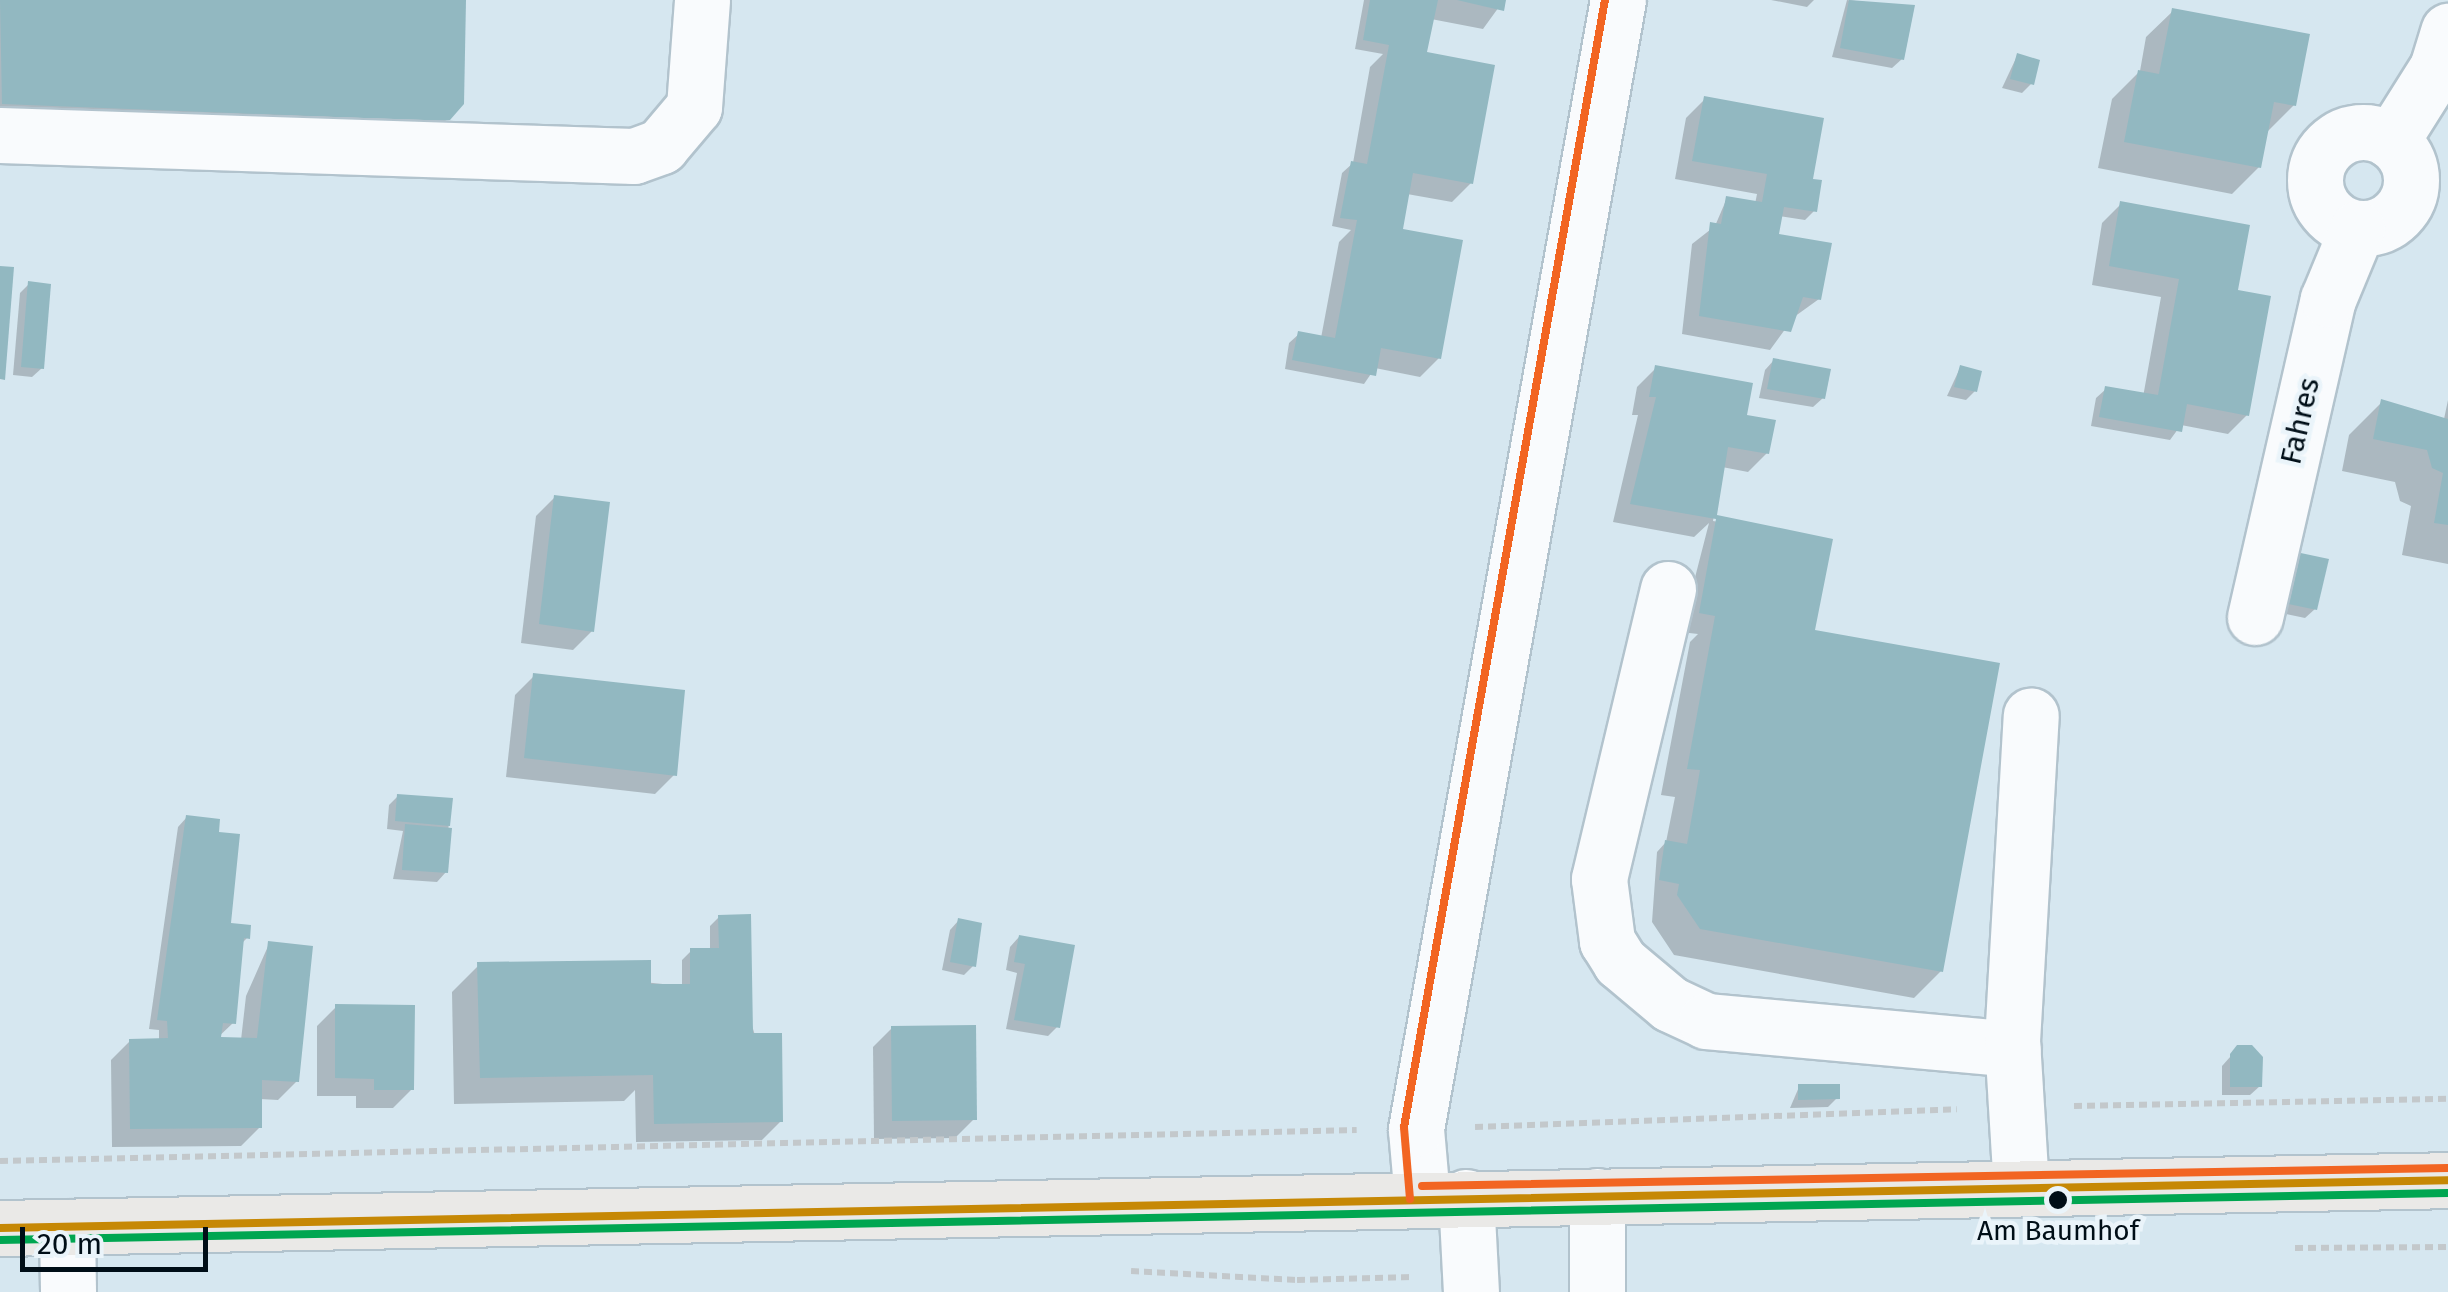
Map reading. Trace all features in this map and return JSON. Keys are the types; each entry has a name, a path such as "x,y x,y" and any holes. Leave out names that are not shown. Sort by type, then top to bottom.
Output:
{"main road":[{"path":"0,1228 2021,1188 2446,1186"}],"street":[{"path":"0,135 634,156 661,146 694,107 702,0"},
{"path":"1471,1292 1444,1198 1416,1129 1618,0"},
{"path":"2401,219 2328,214 2316,170 2332,143 2346,135 2362,132 2391,141 2444,56"},
{"name":"Fahres","path":"2255,617 2328,299 2401,219 2412,183 2391,141"},
{"path":"1668,589 1598,879 1603,926 1620,962 1670,1004 1706,1021 2013,1049"},
{"path":"2021,1188 2013,1049 2031,716"},
{"path":"1597,1196 1597,1292"},
{"path":"67,1227 68,1292"}],"path":[{"path":"0,1160 1416,1129 2016,1107 2448,1099"}],"building":[{"path":"0,0 466,0 464,104 450,120 438,121 2,104"},
{"path":"1370,0 1438,0 1427,52 1495,65 1473,184 1413,173 1403,229 1463,240 1441,359 1381,348 1376,376 1292,360 1298,331 1335,338 1357,220 1340,218 1351,161 1367,164 1389,45 1363,40"},
{"path":"1457,0 1506,0 1504,11"},
{"path":"1849,0 1915,5 1904,60 1840,48"},
{"path":"2172,8 2310,34 2296,106 2274,102 2261,168 2124,142 2138,70 2159,74"},
{"path":"2017,53 2040,60 2034,85 2010,79"},
{"path":"1704,96 1824,118 1813,179 1822,180 1817,212 1784,207 1779,234 1832,243 1821,300 1803,297 1791,332 1699,316 1710,222 1721,224 1726,196 1762,202 1767,174 1692,161"},
{"path":"2120,201 2250,225 2238,290 2271,296 2249,416 2187,404 2182,432 2099,417 2105,386 2158,395 2179,279 2109,266"},
{"path":"0,266 14,267 5,380 0,379"},
{"path":"28,281 51,284 44,369 21,367"},
{"path":"1773,358 1831,369 1825,399 1767,389"},
{"path":"1655,365 1753,383 1747,415 1776,420 1769,454 1728,447 1717,515 1833,539 1815,630 2000,663 1943,972 1700,929 1677,895 1679,884 1659,880 1665,840 1687,844 1700,770 1687,769 1715,616 1699,613 1716,519 1630,504 1656,397 1649,397"},
{"path":"1960,365 1982,371 1977,392 1954,387"},
{"path":"2381,399 2448,419 2448,525 2434,523 2443,473 2432,468 2427,450 2373,439"},
{"path":"554,495 610,502 594,632 539,624"},
{"path":"2296,552 2329,559 2317,610 2284,603"},
{"path":"533,673 685,690 677,776 524,758"},
{"path":"397,794 453,798 450,826 395,821"},
{"path":"186,815 220,819 219,832 240,834 231,923 251,925 250,939 244,938 236,1024 223,1023 221,1037 257,1038 268,941 313,946 299,1082 262,1080 262,1128 130,1129 129,1039 168,1038 167,1021 157,1020"},
{"path":"405,824 452,828 448,873 402,870"},
{"path":"751,914 753,1033 782,1033 783,1122 654,1124 653,1075 480,1078 477,962 651,960 651,984 690,984 690,948 719,948 718,915"},
{"path":"958,918 982,923 976,967 950,962"},
{"path":"1019,935 1075,945 1060,1028 1014,1020 1025,964 1014,962"},
{"path":"335,1004 415,1005 414,1090 374,1090 374,1079 335,1078"},
{"path":"976,1025 977,1120 892,1121 891,1026"},
{"path":"2237,1045 2252,1045 2263,1057 2262,1087 2230,1087 2230,1054"},
{"path":"1798,1084 1840,1084 1840,1099 1798,1100"}],"transit line":[{"path":"1410,1199 1404,1127 1605,0"},
{"path":"1422,1186 2448,1168"},
{"path":"0,1228 2448,1180"},
{"path":"0,1240 2448,1193"}],"place":[{"name":"Am Baumhof","path":"2058,1200"}]}
